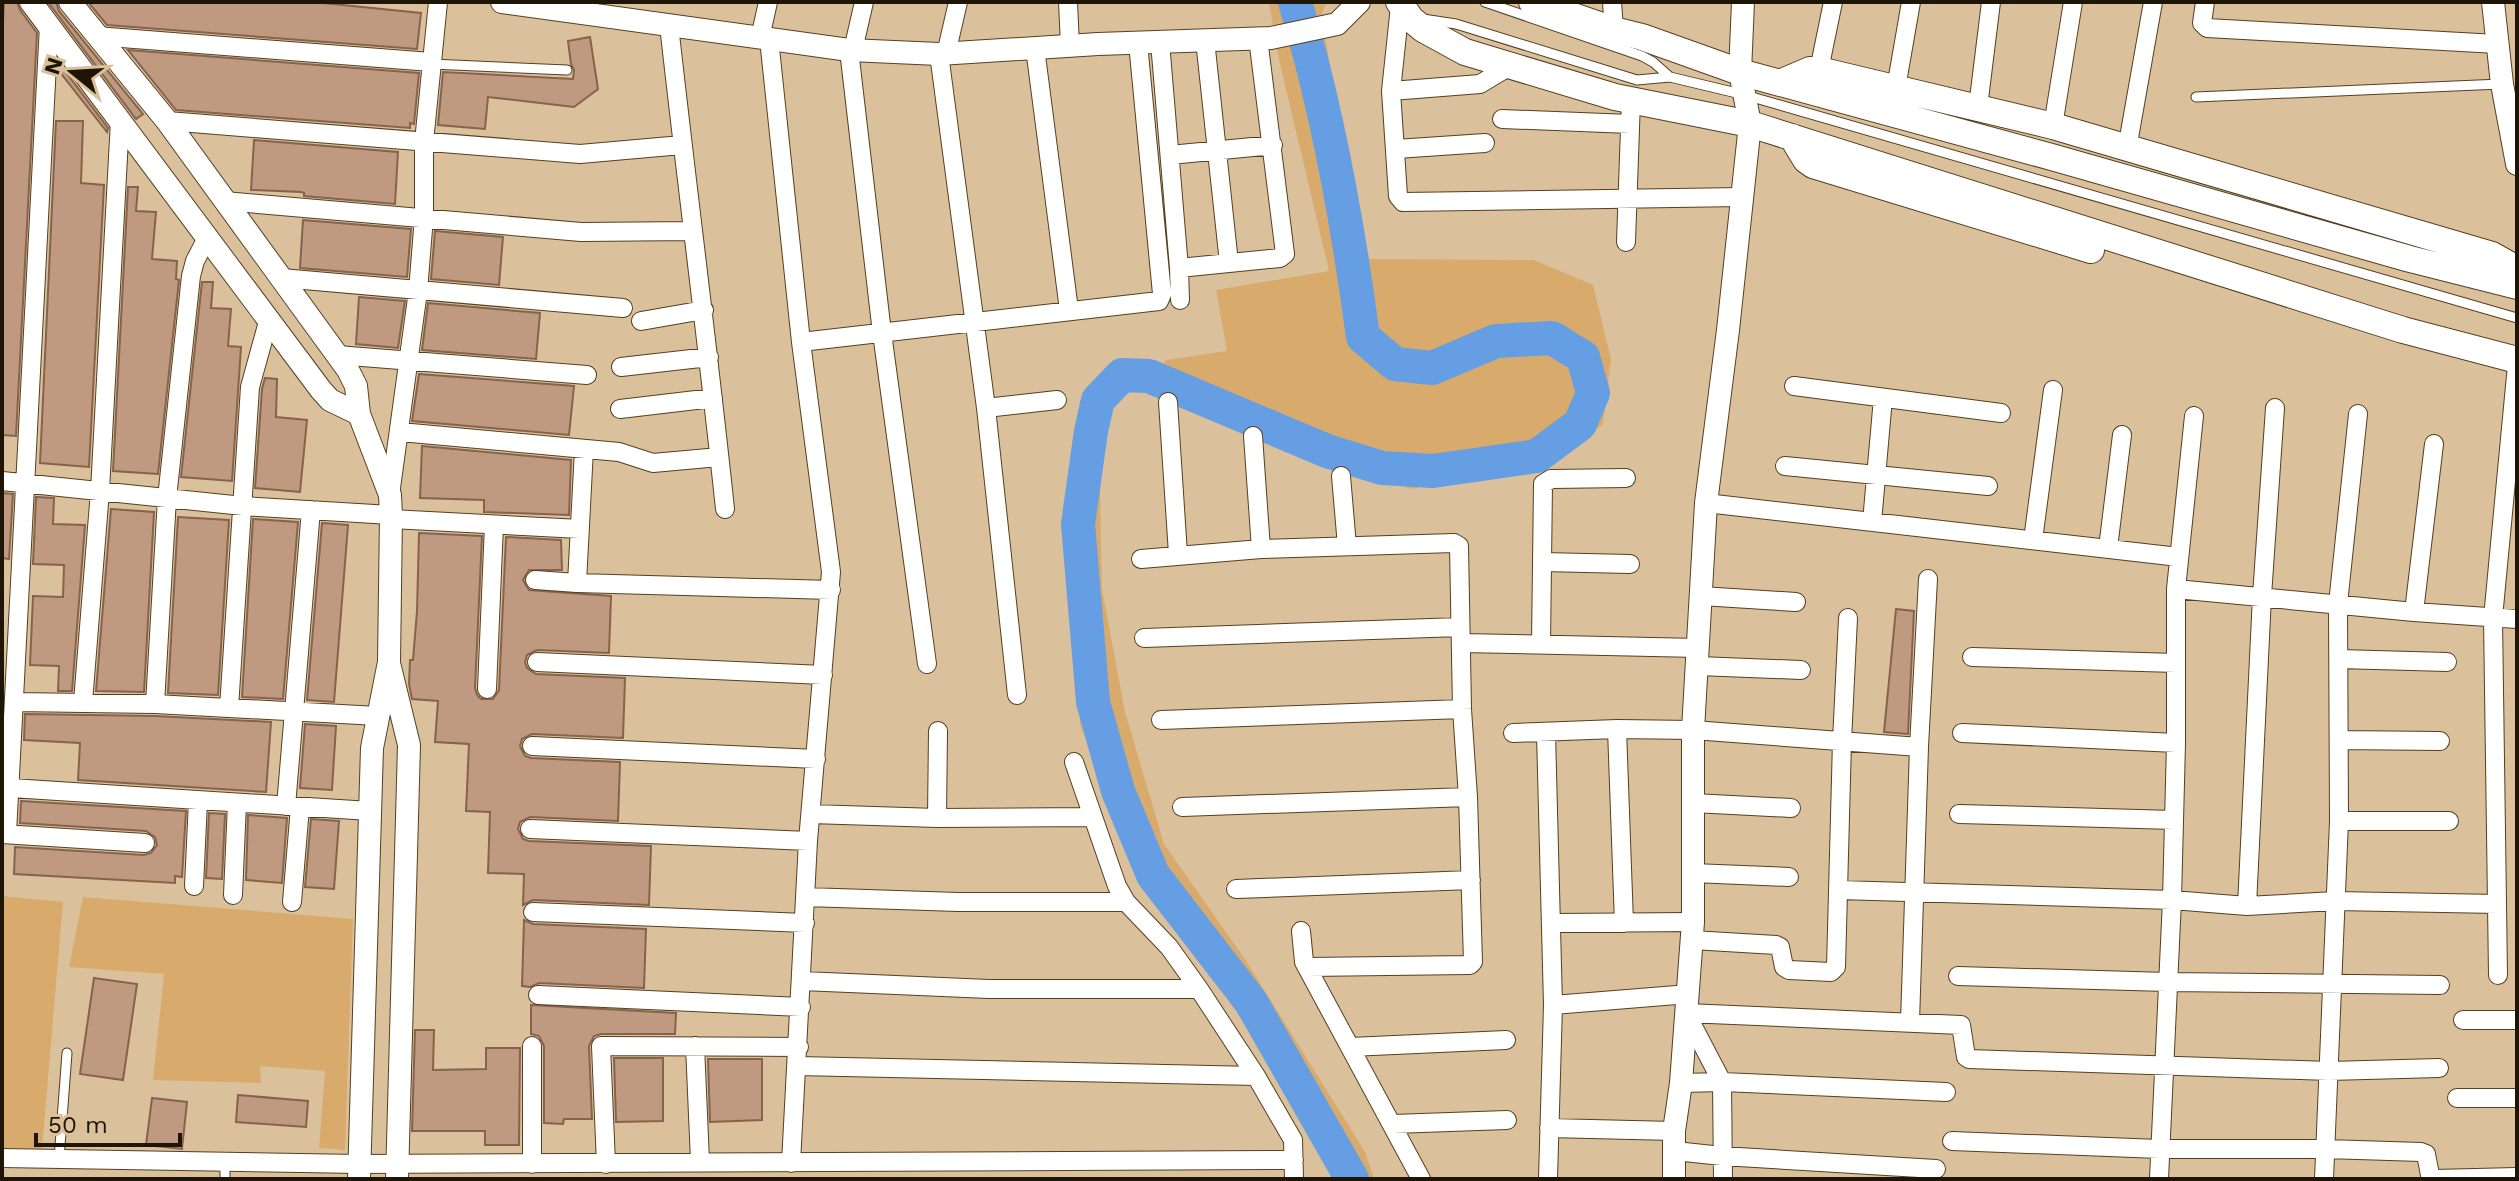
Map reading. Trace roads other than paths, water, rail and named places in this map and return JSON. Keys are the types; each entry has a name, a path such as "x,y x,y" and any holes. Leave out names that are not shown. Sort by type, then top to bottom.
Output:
{"main road":[{"path":"1532,2 1642,37 1742,83 1782,82 2410,259 2517,286"},
{"path":"1403,9 1423,29 1465,52 1631,112 1750,124 2403,330 2509,360"},
{"path":"1782,82 1810,70 1819,70 2053,126 2492,255 2508,264 2517,276"}],"street":[{"path":"31,2 321,390 330,400 359,414"},
{"path":"70,2 164,118 337,355 356,386 359,414 391,510"},
{"path":"359,1172 372,748 389,662 391,510 418,291 424,217 424,142 438,2"},
{"path":"502,2 851,50 943,54 1265,38 1337,24 1359,2"},
{"path":"768,2 764,38 801,342 831,554 831,590 808,841 791,1163"},
{"path":"864,2 851,50 882,333 927,664"},
{"path":"958,2 943,54 1017,695"},
{"path":"1068,2 1070,46"},
{"path":"1612,2 1614,30"},
{"path":"1674,1179 1692,931 1693,730 1706,503 1750,124 1742,83 1743,2"},
{"path":"1819,70 1833,2"},
{"path":"1896,88 1911,2"},
{"path":"1978,107 1991,2"},
{"path":"2053,126 2073,2"},
{"path":"2127,149 2153,2"},
{"path":"2205,2 2202,23 2207,28 2497,44"},
{"path":"2493,2 2502,84 2517,164"},
{"path":"1403,9 1391,91 1398,196 1403,202 1742,197"},
{"path":"49,25 11,788 5,833 145,843"},
{"path":"669,25 725,509"},
{"path":"96,36 431,63"},
{"path":"1179,268 1280,258 1285,254 1265,38"},
{"path":"1205,40 1229,263"},
{"path":"801,342 1157,302 1162,298 1149,42"},
{"path":"1149,42 1170,155 1180,300"},
{"path":"1035,48 1069,310"},
{"path":"1391,91 1480,84 1510,66"},
{"path":"1502,119 1631,112 1626,242"},
{"path":"127,129 164,118 580,154 682,145"},
{"path":"83,702 127,129"},
{"path":"1396,149 1485,143"},
{"path":"1170,155 1273,145"},
{"path":"224,201 581,232 692,231"},
{"path":"155,704 167,498 192,268 208,236"},
{"path":"281,278 623,308"},
{"path":"641,321 704,310"},
{"path":"229,708 250,387 268,322"},
{"path":"337,355 587,375"},
{"path":"621,367 709,357"},
{"path":"2498,975 2493,618 2509,360"},
{"path":"1794,386 2001,413"},
{"path":"2033,540 2053,390"},
{"path":"620,409 713,398"},
{"path":"1872,522 1883,398"},
{"path":"986,408 1057,400"},
{"path":"1168,402 1178,554"},
{"path":"2247,906 2262,596 2275,408"},
{"path":"2324,1179 2339,821 2338,604 2358,414"},
{"path":"2159,1179 2172,900 2176,589 2194,416"},
{"path":"400,432 619,452 653,463 719,457"},
{"path":"2108,548 2122,435"},
{"path":"1253,436 1261,549"},
{"path":"2414,612 2434,444"},
{"path":"577,583 584,449"},
{"path":"1785,466 1988,486"},
{"path":"1341,476 1347,546"},
{"path":"1541,644 1543,484 1551,479 1626,478"},
{"path":"2,481 243,506 391,510 494,525 580,529"},
{"path":"1706,503 2179,557"},
{"path":"292,902 293,712 311,510"},
{"path":"487,689 494,525"},
{"path":"1141,559 1178,554 1347,546 1457,544 1460,549 1462,709 1474,959 1472,964 1307,967"},
{"path":"1542,562 1630,564"},
{"path":"1910,1022 1928,579"},
{"path":"535,580 831,590"},
{"path":"2176,589 2517,619"},
{"path":"1701,596 1796,602"},
{"path":"1553,923 1624,923 1776,945 1780,947 1786,969 1833,972 1836,967 1848,618"},
{"path":"1144,638 1461,635 1801,670"},
{"path":"1972,657 2176,663"},
{"path":"2339,659 2447,662"},
{"path":"389,662 409,745 397,1172"},
{"path":"537,662 823,675"},
{"path":"15,702 155,704 378,716"},
{"path":"1161,720 1462,709"},
{"path":"1617,729 1624,923"},
{"path":"1513,733 1693,730 1919,747"},
{"path":"937,818 938,731"},
{"path":"1546,733 1553,923 1548,1179"},
{"path":"1962,733 2176,743"},
{"path":"2340,740 2440,741"},
{"path":"532,746 816,759"},
{"path":"2,1158 225,1170 359,1172 791,1163 1294,1170 1293,1140 1256,1076 1169,947 1126,902 1111,872 1074,762"},
{"path":"11,788 370,811"},
{"path":"1182,807 1468,797"},
{"path":"194,886 198,801"},
{"path":"233,895 237,803"},
{"path":"1693,803 1791,808"},
{"path":"811,814 937,818 1093,817"},
{"path":"1959,814 2174,820"},
{"path":"2339,821 2449,821"},
{"path":"530,829 808,841"},
{"path":"1693,873 1789,877"},
{"path":"1236,889 1471,880"},
{"path":"1839,890 2172,900 2247,906 2335,901 2497,904"},
{"path":"806,897 958,902 1126,902"},
{"path":"533,912 805,923"},
{"path":"1301,931 1303,958 1307,967 1421,1179"},
{"path":"1958,976 2440,985"},
{"path":"802,981 989,989 1199,989"},
{"path":"538,995 801,1007"},
{"path":"1553,1005 1688,1003 1962,1026 1966,1057 1969,1059 2329,1071 2439,1068"},
{"path":"1688,1003 1722,1082 1723,1179"},
{"path":"2463,1020 2517,1020"},
{"path":"1350,1047 1506,1040"},
{"path":"532,1046 536,1169"},
{"path":"614,1169 601,1046 695,1046 798,1056 1256,1076"},
{"path":"695,1046 696,1167"},
{"path":"1681,1083 1946,1092"},
{"path":"2457,1098 2517,1098"},
{"path":"1393,1124 1507,1120"},
{"path":"1549,1128 1675,1141 1722,1156 1936,1169"},
{"path":"1952,1141 2159,1149 2424,1152 2434,1179 2517,1177"}],"lane":[{"path":"1485,2 1642,56 1670,77"},
{"path":"1403,9 1637,80 1670,77 1742,83 2517,318"},
{"path":"431,63 567,70"},
{"path":"2196,97 2502,84"},
{"path":"59,1159 67,1053"}],"waterway":[{"path":"1295,2 1336,168 1363,337 1395,364 1432,368 1496,341 1552,338 1583,357 1593,393 1580,424 1537,456 1433,471 1382,468 1327,451 1149,376 1122,375 1098,400 1078,524 1093,702 1118,791 1153,875 1251,1002 1352,1179"}]}
